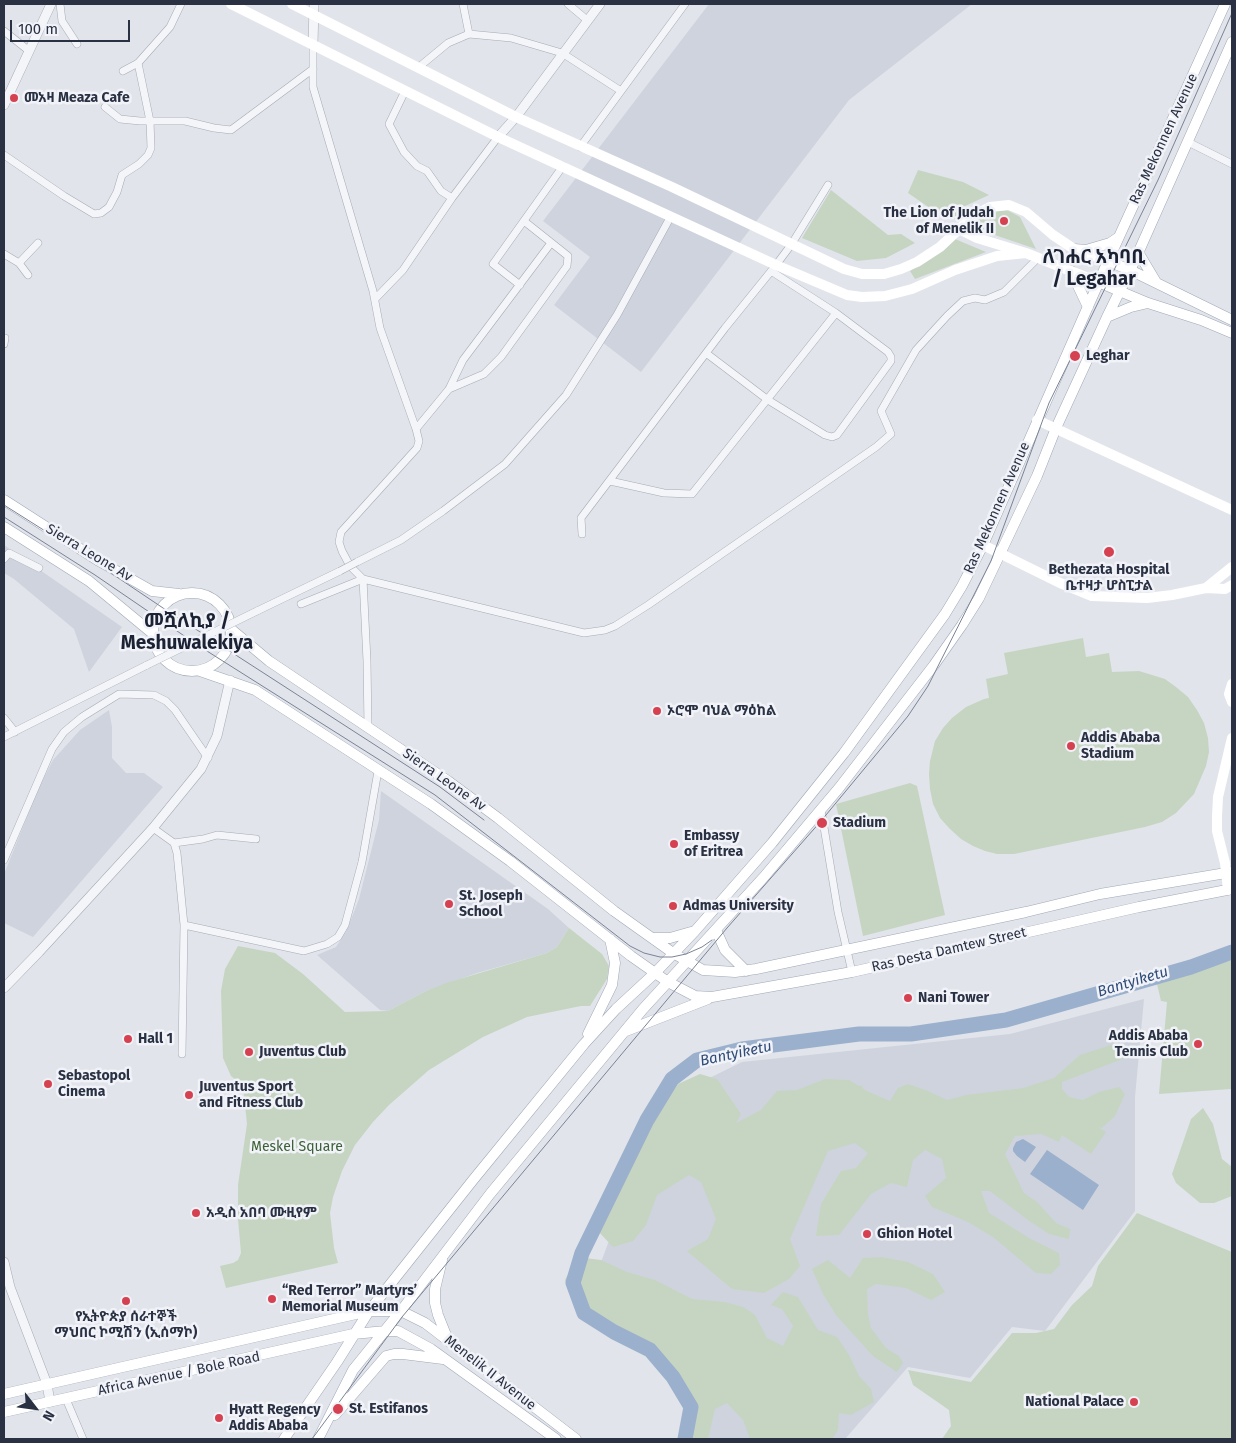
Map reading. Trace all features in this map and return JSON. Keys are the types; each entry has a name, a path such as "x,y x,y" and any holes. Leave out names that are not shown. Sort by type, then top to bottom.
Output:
{"main road":[{"path":"231,4 498,137 671,216 774,268 847,295 885,296 912,289 955,270 997,256 1026,253"},
{"path":"292,4 516,117 672,187 844,269 862,274 884,274 917,262 940,247 972,216 990,207 1009,205 1026,212 1053,235 1074,249 1130,270 1232,320"},
{"name":"Ras Mekonnen Avenue","path":"584,1044 626,999 655,973 695,931 772,843 862,730 945,614 983,545 1098,282 1225,4"},
{"name":"Ras Mekonnen Avenue","path":"326,1425 353,1370 497,1187 625,1031 763,878 821,809 879,738 955,636 979,598 1037,476 1056,428 1106,317 1130,270 1232,42"},
{"path":"959,229 977,238 1026,253 1148,303 1201,320 1232,333"},
{"path":"1074,249 1086,250 1110,243 1120,237"},
{"path":"1138,252 1156,282"},
{"path":"1071,271 1088,307"},
{"path":"1106,317 1131,307 1148,303"},
{"path":"1037,420 1232,510"},
{"name":"Sierra Leone Av","path":"4,500 99,561 152,591 179,594"},
{"name":"Sierra Leone Av","path":"4,527 89,581 152,633"},
{"path":"983,545 1060,583 1092,596 1147,598 1180,594 1206,588 1225,589 1232,585"},
{"path":"1206,588 1232,567"},
{"path":"194,592 208,595 220,604 228,616 232,630 230,644 223,656 213,666 200,671 183,671 167,664 156,650 152,633 159,609 168,600 179,594 194,592"},
{"name":"Sierra Leone Av","path":"232,630 269,662 448,781 498,818 614,912 673,953"},
{"name":"Ras Desta Damtew Street","path":"200,671 255,690 483,840 655,973 690,994 712,997 852,972 1130,909 1230,889"},
{"path":"1232,684 1229,694 1232,702"},
{"path":"1230,889 1229,873 1217,830 1217,816 1218,797 1232,738"},
{"name":"Ras Desta Damtew Street","path":"673,953 703,970 735,972 847,951 1100,894 1229,873"},
{"path":"716,930 725,950 746,970"},
{"path":"651,938 670,938 695,931"},
{"path":"284,1439 337,1362 369,1311 584,1044 612,985 615,963 610,939"},
{"path":"625,1031 712,997"},
{"path":"442,1256 435,1289 435,1303 448,1341"},
{"name":"Africa Avenue / Bole Road","path":"4,1394 369,1311 401,1311"},
{"name":"Menelik II Avenue","path":"401,1311 424,1323 576,1439"},
{"name":"Africa Avenue / Bole Road","path":"4,1412 354,1334 386,1330"},
{"name":"Menelik II Avenue","path":"386,1330 398,1331 431,1349 556,1439"},
{"path":"196,1351 200,1369"},
{"path":"318,1439 326,1425 386,1356 410,1354 444,1359"}],"street":[{"path":"4,105 6,94 51,4"},
{"path":"60,4 62,21 77,44"},
{"path":"123,71 138,63 170,27 181,4"},
{"path":"314,4 312,15 313,87 375,299 380,328 419,441 417,448 341,532 339,542 342,551 350,566 363,579 584,633 605,630 615,626 648,606 764,526 890,434 881,411 916,350 963,301 975,298 985,300 1004,292 1038,258"},
{"path":"463,4 469,34"},
{"path":"568,4 587,20"},
{"path":"375,299 403,270 452,198 498,137 516,117 600,4"},
{"path":"580,147 685,4"},
{"path":"4,31 28,50"},
{"path":"419,68 448,43 469,34 511,38 562,53 621,91"},
{"path":"4,156 94,214 101,213 109,207 117,192 122,175 139,164 148,155 151,148 150,121 138,63"},
{"path":"105,107 120,119 185,122 231,130 313,70"},
{"path":"405,91 390,124 404,152 417,166 428,171 441,191 452,198"},
{"path":"1188,142 1232,164"},
{"path":"520,285 493,264 563,166"},
{"path":"582,534 581,518 774,268 791,245 828,185"},
{"path":"4,737 400,540 443,511 504,464 566,395 617,315 671,216"},
{"path":"449,389 484,374 501,357 567,266 568,256 524,220"},
{"path":"20,263 38,243"},
{"path":"416,430 449,389 463,360 551,243"},
{"path":"4,254 20,263 28,275"},
{"path":"706,354 768,400 825,435 837,435 891,361 891,357 888,352 774,268"},
{"path":"610,481 664,492 692,494 836,313"},
{"path":"4,559 9,553 39,568"},
{"path":"301,604 363,579"},
{"path":"363,579 368,728"},
{"path":"4,988 40,952 153,828 201,769 217,736 230,680"},
{"path":"4,860 52,749 64,732 82,717 119,694 154,695 166,701 176,710 208,758"},
{"path":"4,718 15,732"},
{"path":"184,925 304,951 327,944 338,937 345,925 362,862 378,771"},
{"path":"821,809 852,972"},
{"path":"153,828 174,843 177,853 184,925 182,1054"},
{"path":"174,843 218,835 256,839"},
{"path":"4,1262 7,1288 47,1384 50,1402"},
{"path":"66,1399 83,1439"}],"shaded area":[{"path":"709,4 972,4 849,100 641,372 554,305 590,257 543,221"},
{"path":"4,545 122,627 89,672 74,629 14,579 4,573"},
{"path":"109,710 112,727 112,758 126,773 144,773 163,787 33,937 4,923 4,874 39,787 53,760 80,730"},
{"name":"St. Joseph School","path":"381,791 548,909 569,928 557,947 547,953 477,973 426,991 388,1011 380,1010 317,955 336,947 346,932 359,899 379,820"},
{"path":"1144,999 1135,1097 1135,1211 1045,1331 1012,1327 970,1378 908,1367 845,1439 708,1439 706,1406 592,1287 622,1205 683,1091 742,1062 1010,1034"}],"green space":[{"path":"918,170 963,182 989,195 965,206 955,219 946,219 908,193"},
{"path":"831,190 888,235 901,234 915,243 886,258 857,261 802,238"},
{"path":"1007,210 1020,217 1036,249 974,228 968,224 989,212"},
{"path":"955,239 986,252 915,279 910,271"},
{"name":"Addis Ababa Stadium","path":"1083,638 1086,657 1109,653 1112,672 1139,671 1165,679 1188,697 1204,723 1209,752 1206,766 1194,794 1176,813 1162,822 1145,827 1014,854 997,854 973,846 961,839 950,829 940,818 933,804 929,774 935,741 952,718 966,707 989,698 986,679 1008,674 1004,653"},
{"path":"910,783 917,786 945,915 863,936 836,804"},
{"name":"Meskel Square","path":"569,928 602,954 609,966 607,979 590,1006 581,1006 527,1017 483,1037 429,1070 389,1105 355,1145 342,1171 333,1197 330,1213 334,1248 338,1263 226,1288 220,1266 238,1260 241,1253 238,1185 247,1124 243,1086 231,1076 223,1058 221,991 225,969 238,946 275,953 303,974 345,1012 388,1011 446,983 547,953 557,947"},
{"name":"Addis Ababa Tennis Club","path":"1232,960 1231,1089 1159,1094 1167,1002 1161,1001 1157,984"},
{"path":"1117,1043 1126,1045 1125,1058 1062,1082 1062,1089 1069,1097 1083,1100 1099,1092 1119,1087 1125,1094 1115,1116 1102,1128 1098,1127 1106,1132 1091,1154 1062,1135 1059,1142 1041,1134 1015,1136 1005,1154 1024,1193 1037,1202 1056,1223 1070,1229 1069,1239 1049,1234 990,1191 981,1191 989,1213 1029,1238 1059,1253 1060,1265 1051,1274 1036,1273 993,1237 968,1222 932,1207 925,1196 946,1178 942,1159 925,1150 913,1160 907,1187 891,1183 871,1194 839,1235 816,1236 821,1204 841,1171 856,1168 868,1153 855,1143 828,1151 790,1239 800,1266 789,1279 764,1293 732,1289 687,1251 708,1239 716,1219 701,1182 689,1175 657,1195 646,1225 633,1241 613,1247 597,1230 608,1207 620,1171 658,1112 678,1084 700,1074 717,1079 741,1114 736,1123 761,1110 777,1091 797,1090 825,1079 849,1080 859,1086 863,1086 862,1088 867,1091 890,1101 898,1088 908,1084 947,1100 966,1095 1023,1088 1054,1078 1080,1055"},
{"path":"1203,1108 1213,1124 1222,1159 1232,1167 1232,1196 1214,1203 1200,1203 1176,1183 1172,1174 1191,1119"},
{"path":"1137,1213 1232,1252 1232,1439 942,1439 951,1426 949,1410 913,1385 908,1370 971,1382 1012,1333 1036,1333 1054,1329 1072,1305 1092,1286 1098,1266"},
{"path":"577,1257 601,1260 627,1272 655,1280 692,1299 725,1302 743,1307 755,1315 767,1338 783,1346 793,1326 782,1309 771,1305 783,1292 798,1297 818,1330 837,1337 849,1355 859,1376 871,1389 874,1402 851,1415 839,1413 838,1430 832,1439 750,1439 743,1420 727,1403 715,1409 708,1439 692,1439 692,1418 683,1388 659,1362 609,1330 572,1297 565,1280"},
{"path":"881,1257 908,1262 933,1274 945,1292 931,1300 906,1288 876,1284 867,1289 868,1314 871,1328 886,1348 899,1356 903,1363 897,1372 873,1356 836,1315 823,1294 812,1269 828,1260 850,1278 863,1258"}],"water":[{"path":"1023,1139 1036,1147 1025,1162 1013,1151 1016,1142"},
{"path":"1047,1150 1099,1185 1083,1210 1030,1174"}],"waterway":[{"name":"Bantyiketu","path":"685,1439 691,1407 673,1377 650,1350 614,1332 584,1313 573,1283 582,1253 647,1120 672,1079 697,1060 742,1049 859,1034 911,1034 1006,1020 1191,967 1232,952"}],"tram line":[{"path":"312,1439 402,1317 727,928 821,821 908,716 928,686 991,561 1049,403 1158,180 1232,13"},
{"path":"4,505 440,787 484,820"},
{"path":"4,517 95,575 199,646 435,795 630,946 644,953 660,957 672,957 686,954 712,940"}],"place":[{"name":"መአዛ Meaza Cafe","path":"14,98"},
{"name":"The Lion of Judah of Menelik II","path":"1004,221"},
{"name":"Leghar","path":"1075,356"},
{"name":"Bethezata Hospital ቤተዛታ ሆስፒታል","path":"1109,552"},
{"name":"ኦሮሞ ባህል ማዕከል","path":"657,711"},
{"name":"Addis Ababa Stadium","path":"1071,746"},
{"name":"Stadium","path":"822,823"},
{"name":"Embassy of Eritrea","path":"674,844"},
{"name":"St. Joseph School","path":"449,904"},
{"name":"Admas University","path":"673,906"},
{"name":"Nani Tower","path":"908,998"},
{"name":"Hall 1","path":"128,1039"},
{"name":"Addis Ababa Tennis Club","path":"1198,1044"},
{"name":"Juventus Club","path":"249,1052"},
{"name":"Sebastopol Cinema","path":"48,1084"},
{"name":"Juventus Sport and Fitness Club","path":"189,1095"},
{"name":"አዲስ አበባ ሙዚየም","path":"196,1213"},
{"name":"Ghion Hotel","path":"867,1234"},
{"name":"“Red Terror” Martyrs’ Memorial Museum","path":"272,1299"},
{"name":"የኢትዮጵያ ሰራተኞች ማህበር ኮሚሽን (ኢሰማኮ)","path":"126,1301"},
{"name":"National Palace","path":"1134,1402"},
{"name":"St. Estifanos","path":"338,1409"},
{"name":"Hyatt Regency Addis Ababa","path":"219,1418"}],"district":[{"name":"ለገሐር አካባቢ / Legahar","path":"1094,269"},
{"name":"መሿለኪያ / Meshuwalekiya","path":"187,633"}]}
